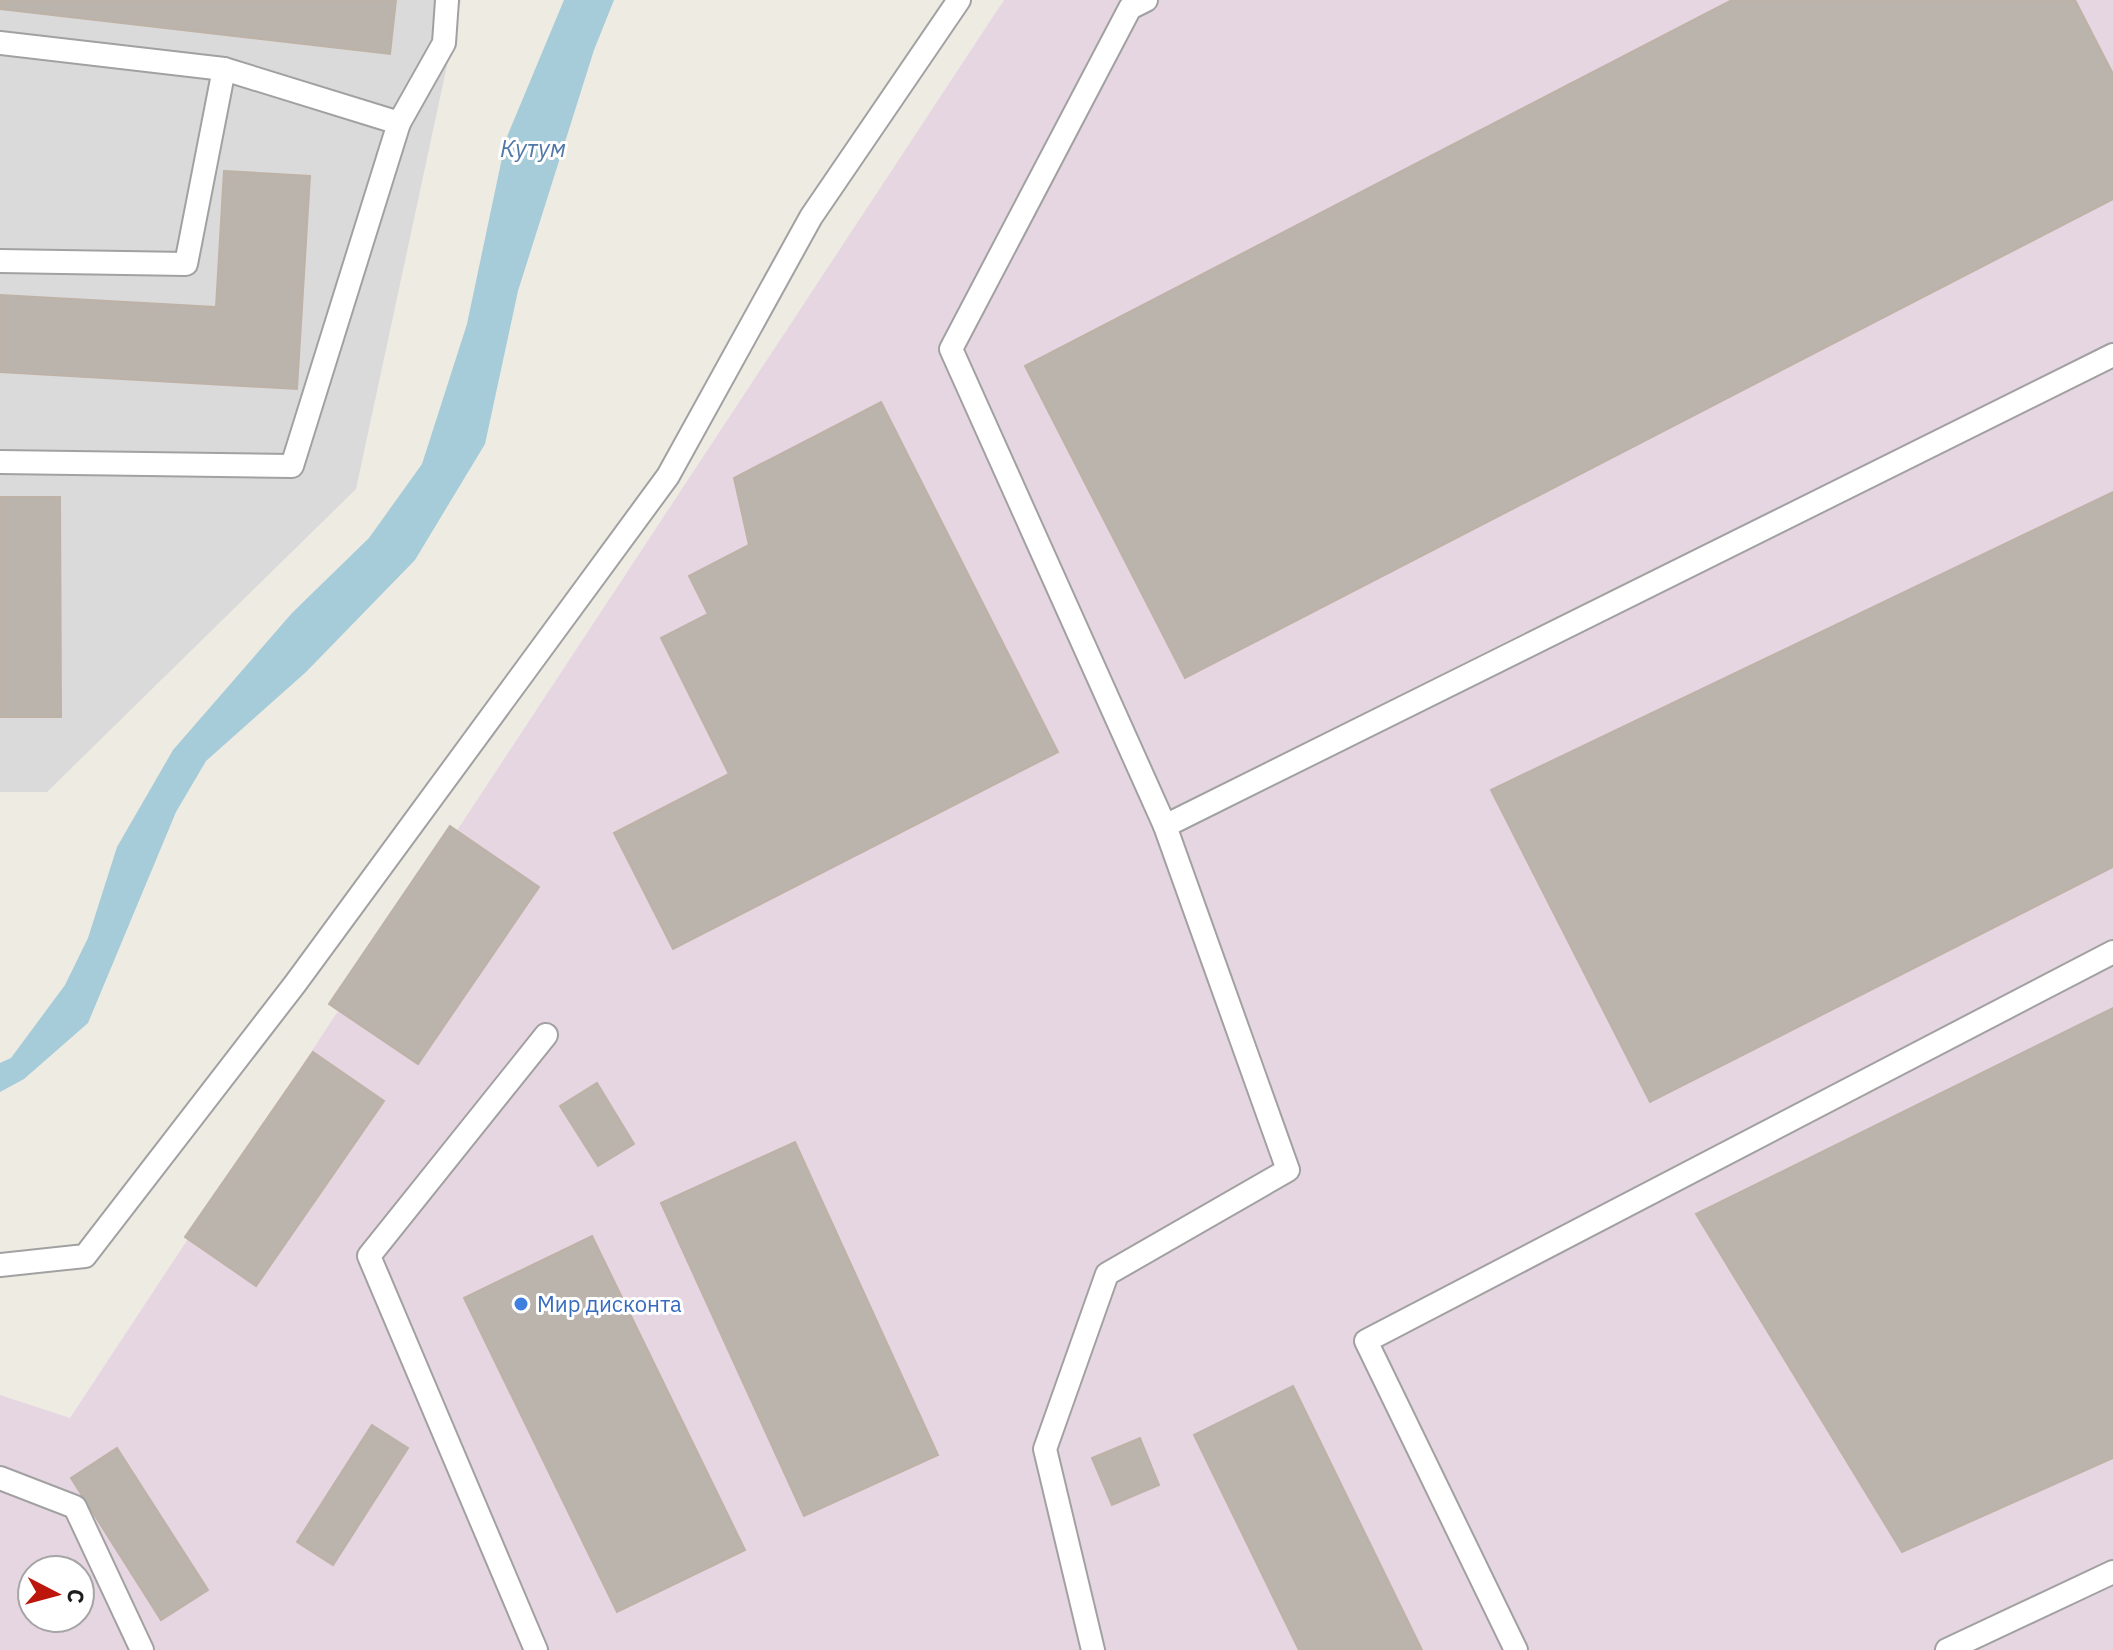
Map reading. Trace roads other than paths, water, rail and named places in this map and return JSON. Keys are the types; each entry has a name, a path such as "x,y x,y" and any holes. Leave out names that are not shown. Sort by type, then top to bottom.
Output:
{"lane":[{"path":"0,462 292,466 399,123 444,43 447,0"},
{"path":"0,1265 85,1256 295,984 668,476 811,217 959,0"},
{"path":"1093,1650 1045,1449 1107,1274 1288,1170 1165,826 951,349 1130,8 1146,0"},
{"path":"0,43 224,69 399,123"},
{"path":"0,261 186,264 224,69"},
{"path":"1165,826 2113,355"},
{"path":"1516,1650 1366,1341 2113,952"},
{"path":"536,1650 369,1256 546,1035"},
{"path":"0,1478 75,1507 142,1650"},
{"path":"1947,1650 2113,1572"}],"water":[{"name":"Кутум","path":"564,0 614,0 594,50 518,291 485,444 415,560 306,672 206,761 176,812 88,1023 24,1079 0,1092 0,1063 11,1058 65,985 88,938 117,847 173,750 292,613 369,538 422,464 467,324 506,139"}],"place":[{"name":"Мир дисконта","path":"521,1304"}]}
